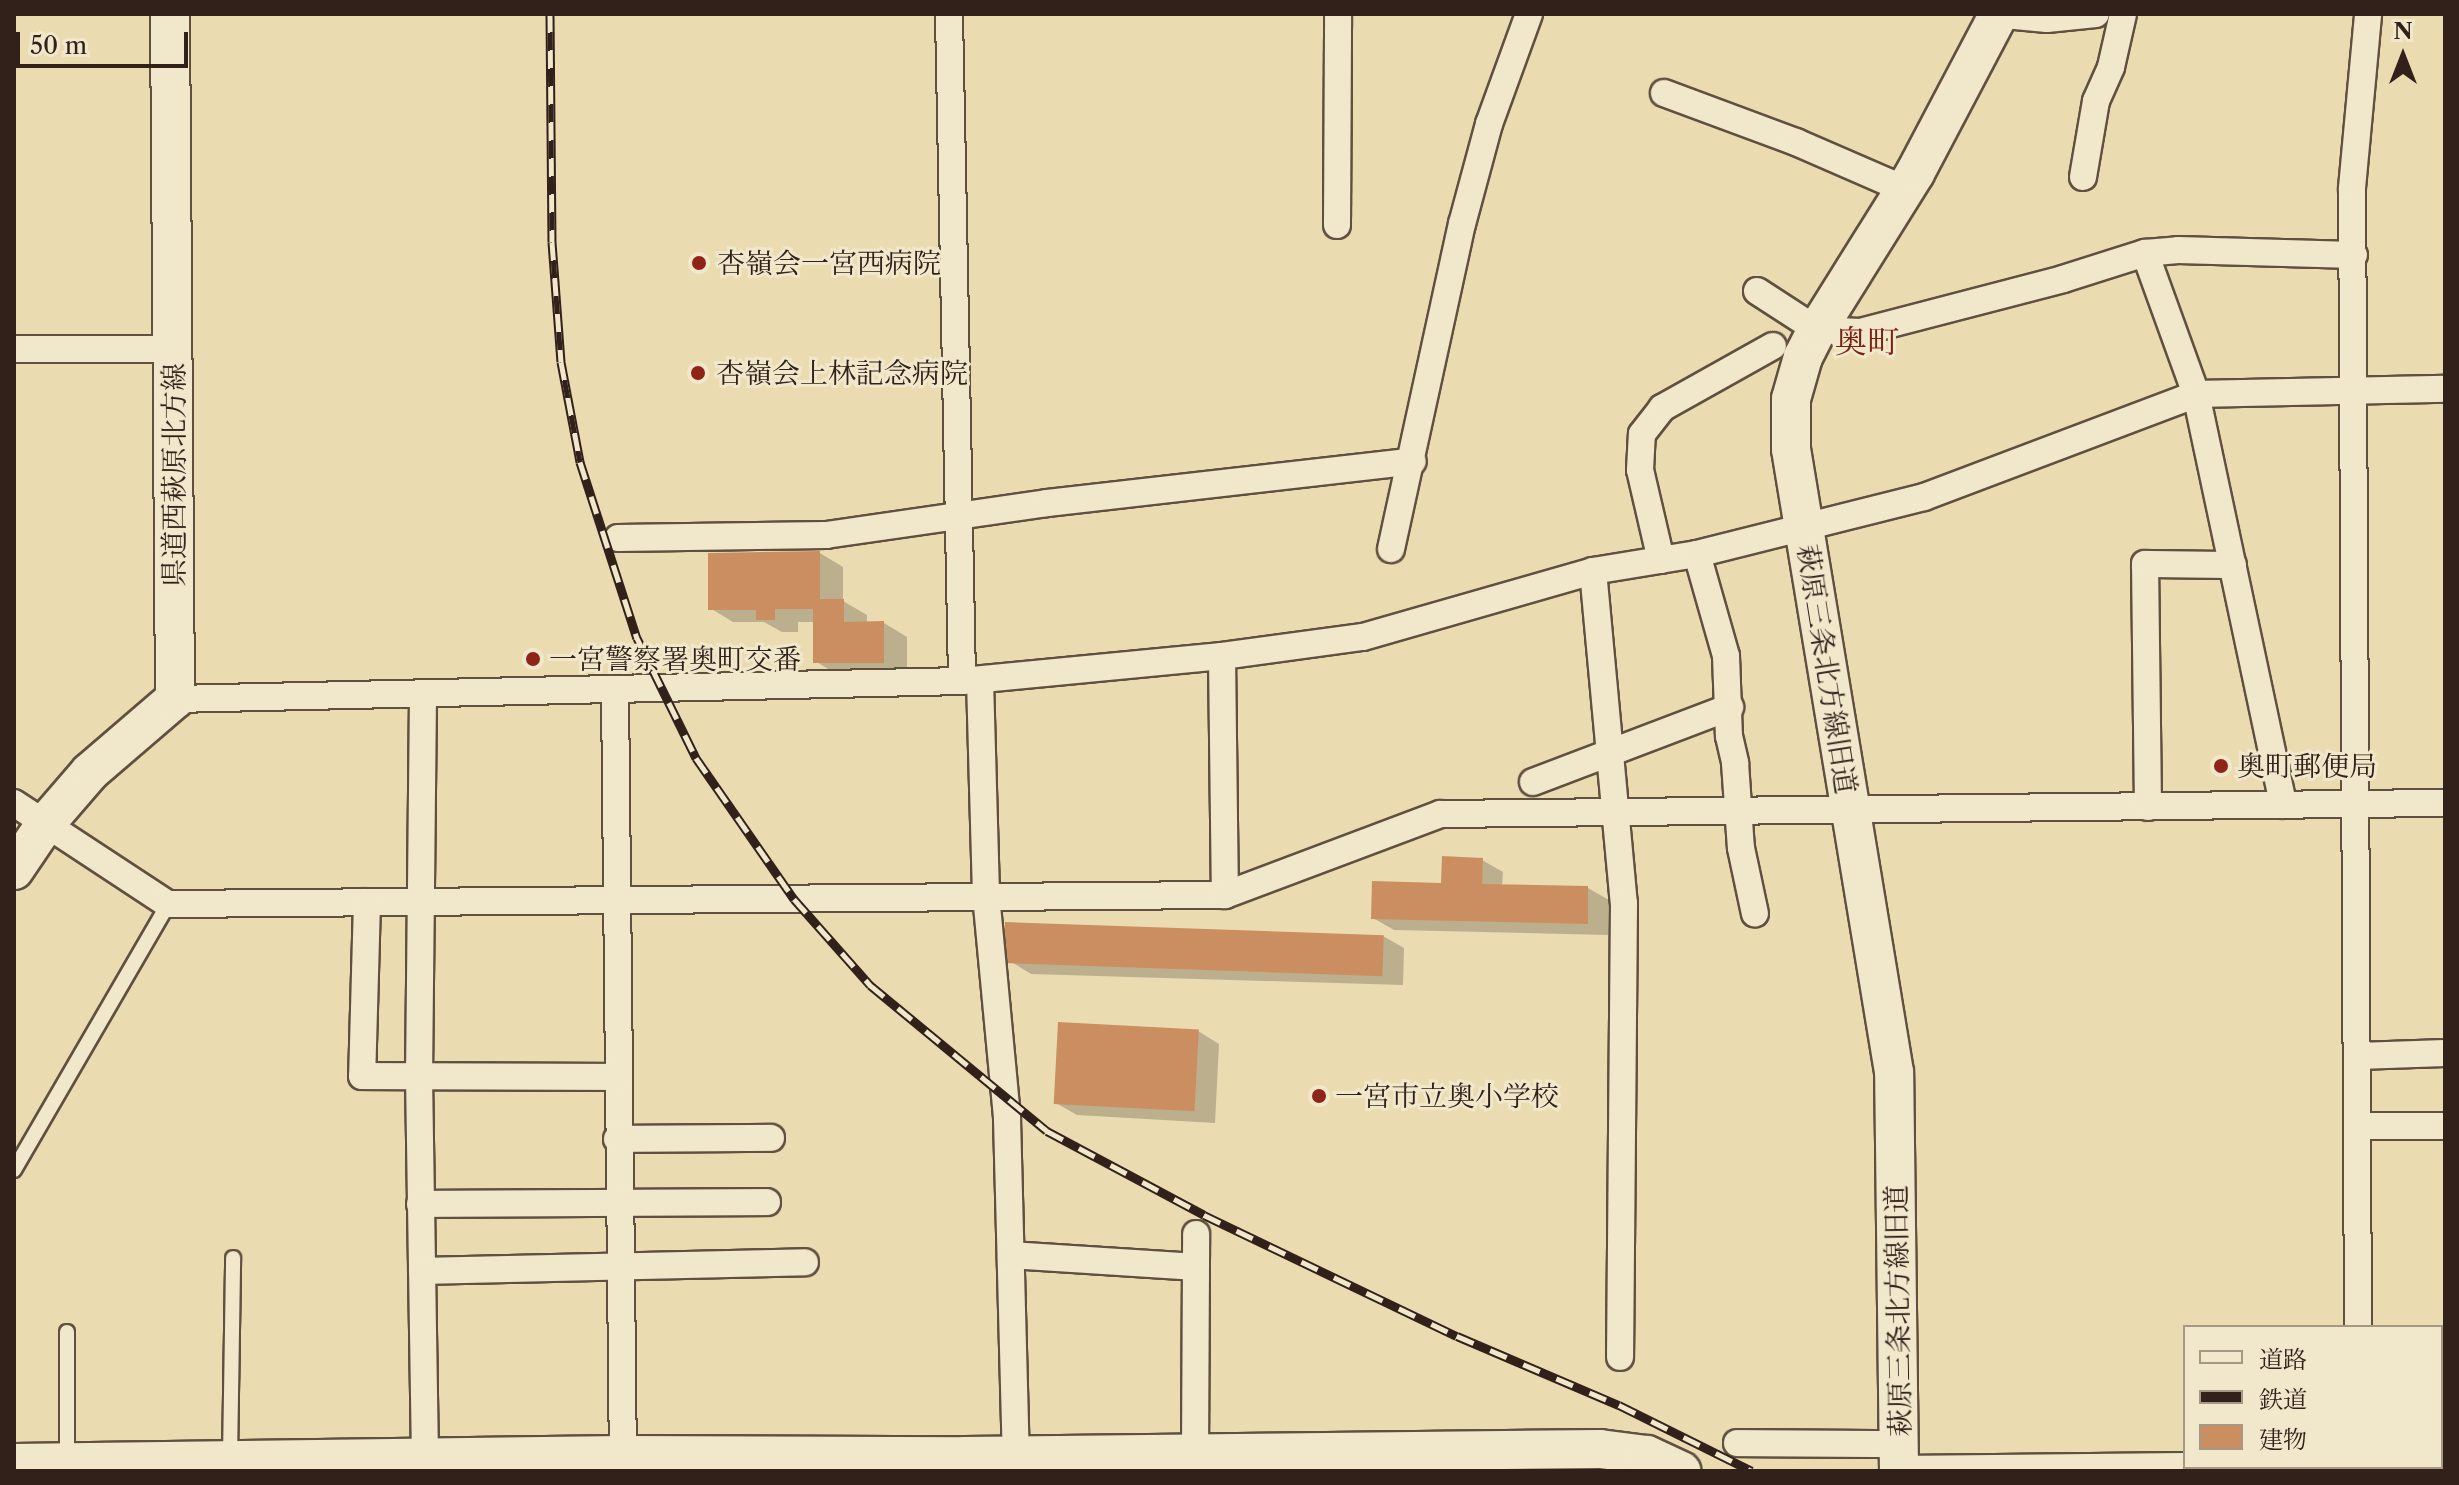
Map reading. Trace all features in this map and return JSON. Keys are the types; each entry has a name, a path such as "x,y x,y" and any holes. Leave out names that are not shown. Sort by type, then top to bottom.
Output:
{"main road":[{"name":"県道西萩原北方線","path":"170,14 175,699"},
{"path":"1803,528 1791,449 1791,399 1798,344 1904,189 1997,14"},
{"name":"萩原三条北方線旧道","path":"1803,528 1894,1072 1899,1461"},
{"path":"14,870 46,823 90,772 175,699"},
{"path":"14,1463 230,1466 1017,1463 1195,1455 1395,1462 1600,1449 1647,1455 1681,1471"}],"street":[{"path":"949,14 957,518 1007,1119 1017,1463"},
{"path":"1337,225 1338,14"},
{"path":"1391,549 1413,461 1462,224 1489,124 1529,14"},
{"path":"1997,14 2047,19 2096,14"},
{"path":"2083,177 2096,101 2111,67 2123,14"},
{"path":"2358,1325 2352,188 2368,14"},
{"path":"1664,93 1796,142 1904,189"},
{"path":"1661,560 1640,470 1642,434 1662,408 1798,344 1860,332 2063,279 2145,253 2178,250 2354,255"},
{"path":"2145,253 2196,394 2283,805"},
{"path":"1767,297 1798,344 1767,325 1767,297"},
{"path":"14,349 173,349"},
{"name":"萩原三条北方線旧道","path":"1803,528 1924,497 2196,394 2445,389"},
{"path":"618,538 826,535 1047,503 1413,461"},
{"path":"175,699 423,696 971,680 1222,656 1363,637 1593,571 1697,554 1803,528"},
{"path":"1697,554 1726,656 1729,736 1740,813 1741,848 1755,914"},
{"path":"2148,807 2145,564 2233,565"},
{"path":"1593,571 1624,903 1620,1357"},
{"path":"1222,656 1225,895"},
{"path":"615,690 617,1139 623,1463"},
{"path":"423,696 419,1076 424,1464"},
{"path":"1533,782 1730,707"},
{"path":"14,803 168,904 615,903 986,895 1225,895 1440,814 1851,812 2445,803"},
{"path":"367,902 362,1076 617,1077"},
{"path":"2358,1056 2445,1053"},
{"path":"2357,1126 2445,1126"},
{"path":"617,1139 771,1138"},
{"path":"420,1204 767,1202"},
{"path":"1195,1455 1196,1234"},
{"path":"1011,1255 1196,1267"},
{"path":"422,1271 805,1262"},
{"path":"1737,1443 1956,1470 2183,1466"}],"lane":[{"path":"14,1170 168,904"},
{"path":"230,1466 233,1258"},
{"path":"67,1332 67,1462"}],"building":[{"path":"820,551 820,599 844,599 844,622 884,621 884,663 813,663 813,609 775,609 775,620 756,620 756,610 708,610 708,553"},
{"path":"1442,856 1483,858 1482,884 1588,886 1588,924 1371,919 1372,881 1441,883"},
{"path":"1005,922 1384,935 1382,976 1004,963"},
{"path":"1058,1022 1199,1029 1195,1111 1054,1104"}],"railway":[{"path":"550,14 552,242 561,362 580,462 637,638 696,758 794,899 870,985 1047,1131 1204,1215 1457,1336 1619,1405 1752,1471"}],"place":[{"name":"杏嶺会一宮西病院","path":"699,263"},
{"name":"杏嶺会上林記念病院","path":"698,373"},
{"name":"一宮警察署奥町交番","path":"533,659"},
{"name":"奥町郵便局","path":"2221,766"},
{"name":"一宮市立奥小学校","path":"1319,1096"}],"district":[{"name":"奥町","path":"1867,342"}]}
